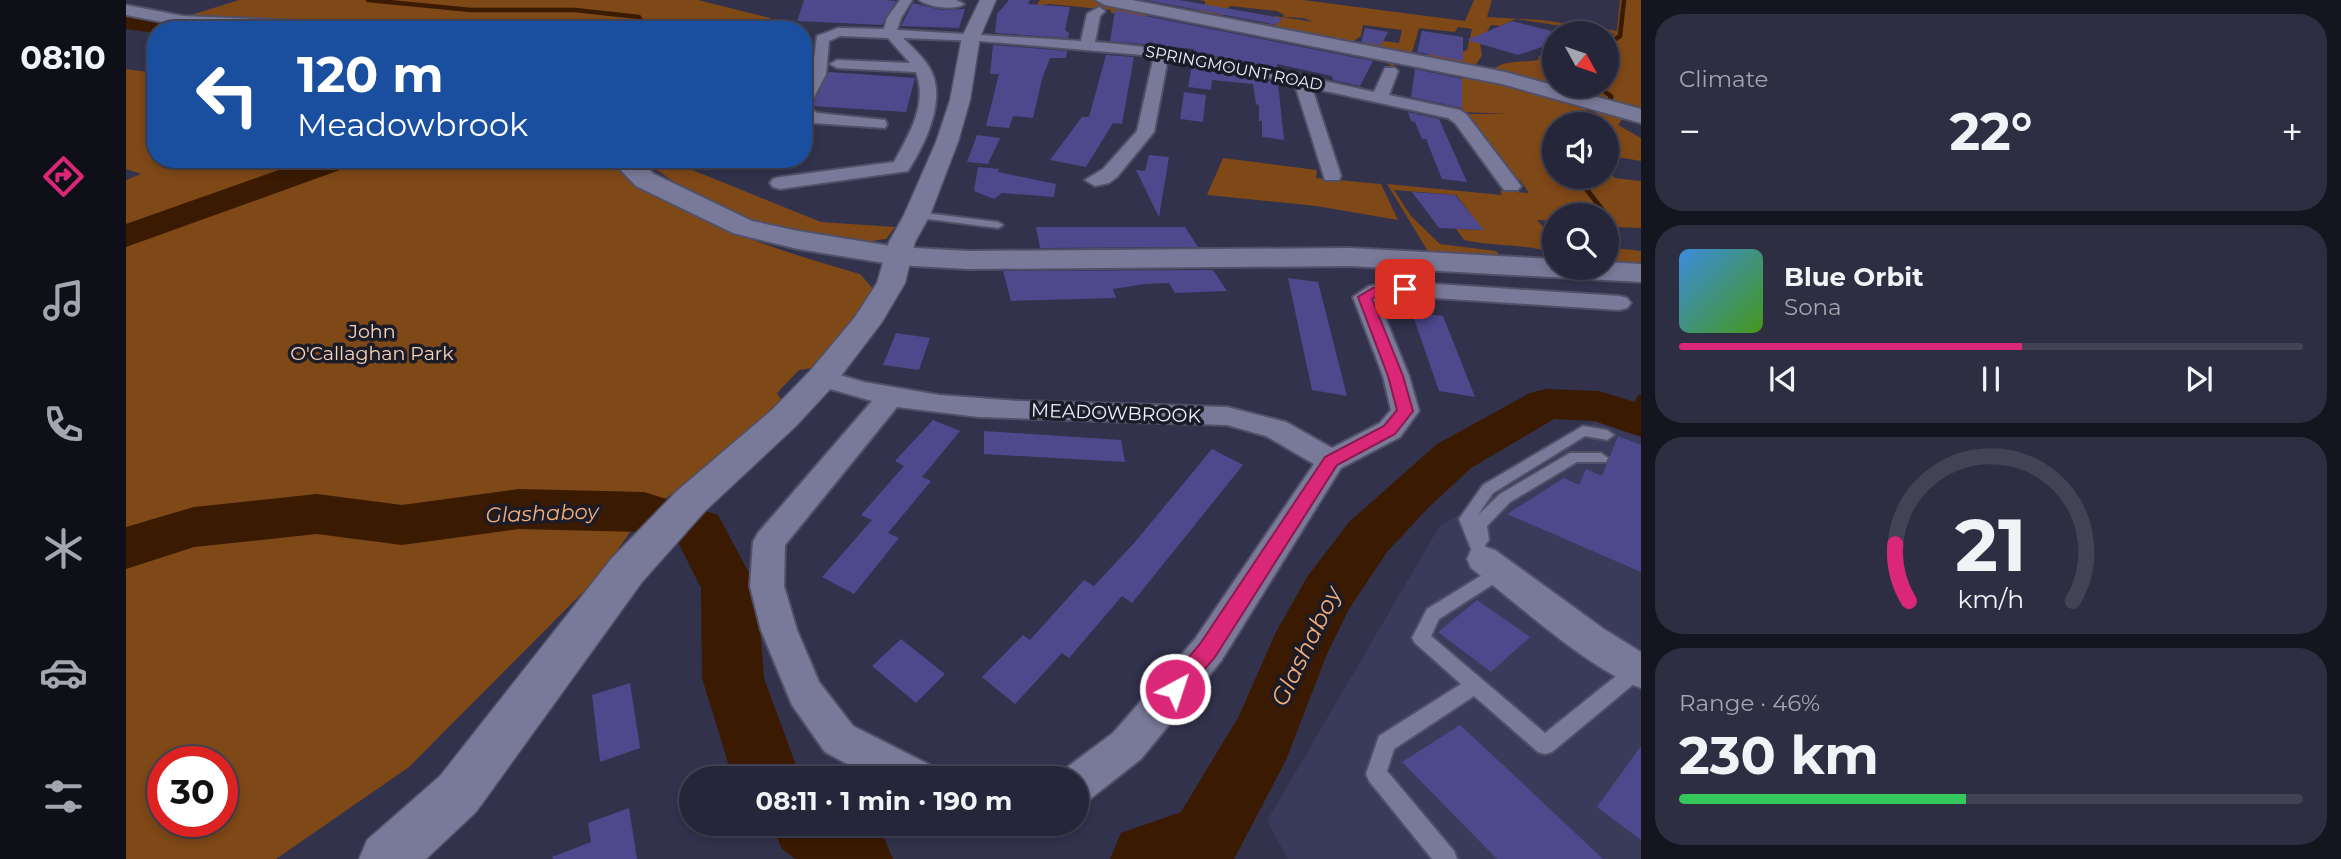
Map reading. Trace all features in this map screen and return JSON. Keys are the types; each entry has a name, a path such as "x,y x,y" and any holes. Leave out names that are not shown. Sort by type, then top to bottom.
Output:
{"main road":[{"path":"1102,5 1506,78 1641,116"},
{"path":"126,9 183,21"},
{"path":"632,168 645,180 743,227 809,242 897,256 969,260 1350,257 1641,273"}],"street":[{"path":"780,183 901,167 929,100 928,81 922,68 890,32 894,18 906,0"},
{"path":"925,0 958,4"},
{"path":"386,859 458,793 627,570 691,501 784,418 822,378 882,299 895,272 897,256 956,117 971,37 988,0"},
{"path":"1087,44 1094,14 1102,5"},
{"name":"SPRINGMOUNT ROAD","path":"812,92 818,82 822,39 827,35 849,31 1087,44 1162,53 1444,111 1461,119 1511,186"},
{"path":"1095,180 1110,173 1145,132 1149,124 1162,53"},
{"path":"837,64 922,68"},
{"path":"1380,98 1390,71"},
{"path":"1307,82 1304,88 1332,176"},
{"path":"812,117 879,124"},
{"path":"1149,124 1169,126"},
{"path":"1089,775 1127,746 1208,650 1331,461 1390,430 1405,411 1396,376 1365,297 1377,290 1405,289 1619,303"},
{"name":"MEADOWBROOK","path":"822,378 891,396 979,408 1215,416 1255,421 1289,434 1331,461"},
{"path":"891,396 769,542 767,586 779,630 805,693 839,739 891,766"},
{"path":"1492,565 1591,640 1639,671"}],"lane":[{"path":"916,215 998,225"},
{"path":"1492,565 1467,519 1488,489 1583,431 1607,435"},
{"path":"1492,565 1479,524 1505,498 1576,457 1601,458"},
{"path":"1492,565 1433,614 1421,638 1545,744 1639,671"},
{"path":"1446,859 1376,774 1386,743 1475,685"}],"shaded area":[{"path":"1599,419 1641,436 1641,859 1288,859 1267,821 1439,527 1504,487"}],"green space":[{"path":"239,0 698,0 770,18 770,21 280,21 188,16"},
{"path":"1040,0 1095,0 1153,10 1145,17 1111,13 1111,10 1049,4 1043,5 1039,15 1032,12"},
{"path":"1199,0 1303,0 1465,21 1474,0 1492,0 1487,17 1549,21 1542,23 1516,19 1500,26 1491,25 1480,43 1482,55 1474,68 1431,60 1427,54 1467,50 1472,29 1458,27 1455,32 1419,28 1411,56 1360,46 1368,39 1399,43 1402,30 1363,25 1361,36 1351,43 1203,16 1277,25 1273,18 1275,16 1314,22 1303,18 1283,17 1284,15 1277,11 1230,6 1224,13 1227,15 1196,11 1205,9 1205,1"},
{"path":"1620,0 1641,0 1641,113 1587,98 1619,98"},
{"path":"1347,49 1520,84 1542,90 1542,98 1568,98 1617,112 1542,112 1542,189 1619,189 1619,179 1641,181 1641,228 1619,227 1619,203 1542,203 1542,220 1537,220 1542,226 1542,250 1475,242 1464,240 1456,229 1483,230 1456,195 1394,190 1411,216 1440,244 1496,251 1502,257 1429,253 1387,184 1502,195 1500,191 1529,193 1520,180 1512,178 1464,114 1508,114 1462,112 1462,74 1395,61 1393,67 1382,60 1339,50"},
{"path":"1542,55 1542,85 1491,71 1508,63 1538,60"},
{"name":"John O'Callaghan Park","path":"126,69 147,72 147,168 615,168 662,199 726,229 792,254 860,274 875,291 824,366 799,370 777,393 787,409 696,479 644,512 600,575 409,767 276,859 126,859 126,551 132,547 126,548 126,180 141,174 126,169","holes":["519,509 632,512 139,545 194,527 402,525"]},
{"path":"1619,113 1641,119 1641,122 1624,117 1619,124"},
{"path":"1619,126 1641,138 1641,161 1619,157"},
{"path":"1223,158 1317,170 1316,178 1381,184 1398,220 1316,206 1207,195"},
{"path":"654,168 687,168 821,222 895,227 886,239 865,242 758,226 712,207"},
{"path":"1619,248 1641,251 1641,266 1619,264"}],"building":[{"path":"804,0 896,1 882,25 797,21"},
{"path":"1009,0 1030,0 1028,4 1070,7 1065,30 1069,33 1068,38 995,33 997,14"},
{"path":"1146,0 1179,0 1282,18 1277,25"},
{"path":"913,3 941,10 965,9 959,28 901,26"},
{"path":"1115,10 1373,61 1360,86 1333,80 1332,76 1277,64 1277,68 1193,52 1194,49 1110,41"},
{"path":"1512,21 1542,28 1542,47 1518,55 1467,40"},
{"path":"1365,28 1388,32 1381,45 1361,42"},
{"path":"1422,31 1463,37 1463,61 1417,52"},
{"path":"993,45 1067,51 1066,58 1050,58 1033,118 1013,116 1009,128 986,126 999,74 990,74"},
{"path":"1106,55 1134,57 1122,124 1113,123 1086,167 1050,160 1082,117 1089,117"},
{"path":"1192,65 1278,83 1284,140 1262,137 1262,121 1259,121 1259,105 1256,104 1253,84 1212,80 1211,90 1188,87"},
{"path":"1415,69 1462,79 1462,108 1411,97"},
{"path":"829,72 915,78 906,112 812,106"},
{"path":"1184,92 1206,95 1203,122 1180,119"},
{"path":"1408,112 1439,119 1467,182 1442,179 1426,139 1422,139"},
{"path":"977,135 1000,138 988,164 967,162"},
{"path":"1149,155 1169,157 1159,217 1136,170 1145,171"},
{"path":"978,167 999,169 998,172 1056,184 1054,197 1002,193 994,199 974,191"},
{"path":"1412,192 1455,195 1484,230 1439,228"},
{"path":"1036,227 1185,227 1198,247 1040,248"},
{"path":"1213,270 1227,291 1175,293 1169,283 1145,284 1113,289 1116,298 1011,301 1003,271"},
{"path":"1288,278 1318,282 1347,396 1312,390"},
{"path":"1412,313 1443,316 1475,397 1439,391"},
{"path":"896,333 930,338 919,370 883,365"},
{"path":"933,420 960,431 922,477 931,481 888,533 899,538 854,594 822,577 872,520 861,515 904,466 895,461"},
{"path":"984,431 1121,440 1125,462 984,454"},
{"path":"1618,436 1641,445 1641,572 1507,514 1564,478 1579,485 1586,469 1602,476"},
{"path":"1212,449 1243,465 1132,603 1122,596 1069,658 1062,653 1015,704 982,677 1023,635 1030,640 1084,580 1094,586 1135,542"},
{"path":"1477,600 1530,637 1491,672 1438,632"},
{"path":"901,639 945,674 916,703 872,666"},
{"path":"630,683 640,748 600,762 592,695"},
{"path":"1460,725 1603,859 1497,859 1402,762"},
{"path":"1641,746 1641,840 1597,807"},
{"path":"629,808 637,859 553,859 552,857 591,842 588,823"}],"waterway":[{"path":"368,0 471,10 575,10 639,17 641,21"},
{"path":"1619,37 1624,0"},
{"name":"Glashaboy","path":"126,22 147,25"},
{"path":"1609,104 1611,98"},
{"path":"1590,112 1601,108"},
{"name":"Glashaboy","path":"126,236 315,168"},
{"path":"1586,189 1597,203"},
{"path":"1633,418 1641,399"},
{"name":"Glashaboy","path":"1147,859 1204,841 1263,738 1297,653 1327,594 1368,537 1411,494 1454,456 1546,404 1599,406 1641,421"},
{"name":"Glashaboy","path":"126,548 194,527 317,514 402,525 519,509 644,512 699,530 729,588 733,678 763,766"},
{"name":"Glashaboy","path":"824,836 856,859"}],"route":[{"path":"1175,689 1208,650 1331,461 1355,446 1390,430 1405,411 1396,376 1365,297 1377,290 1405,289"}]}
